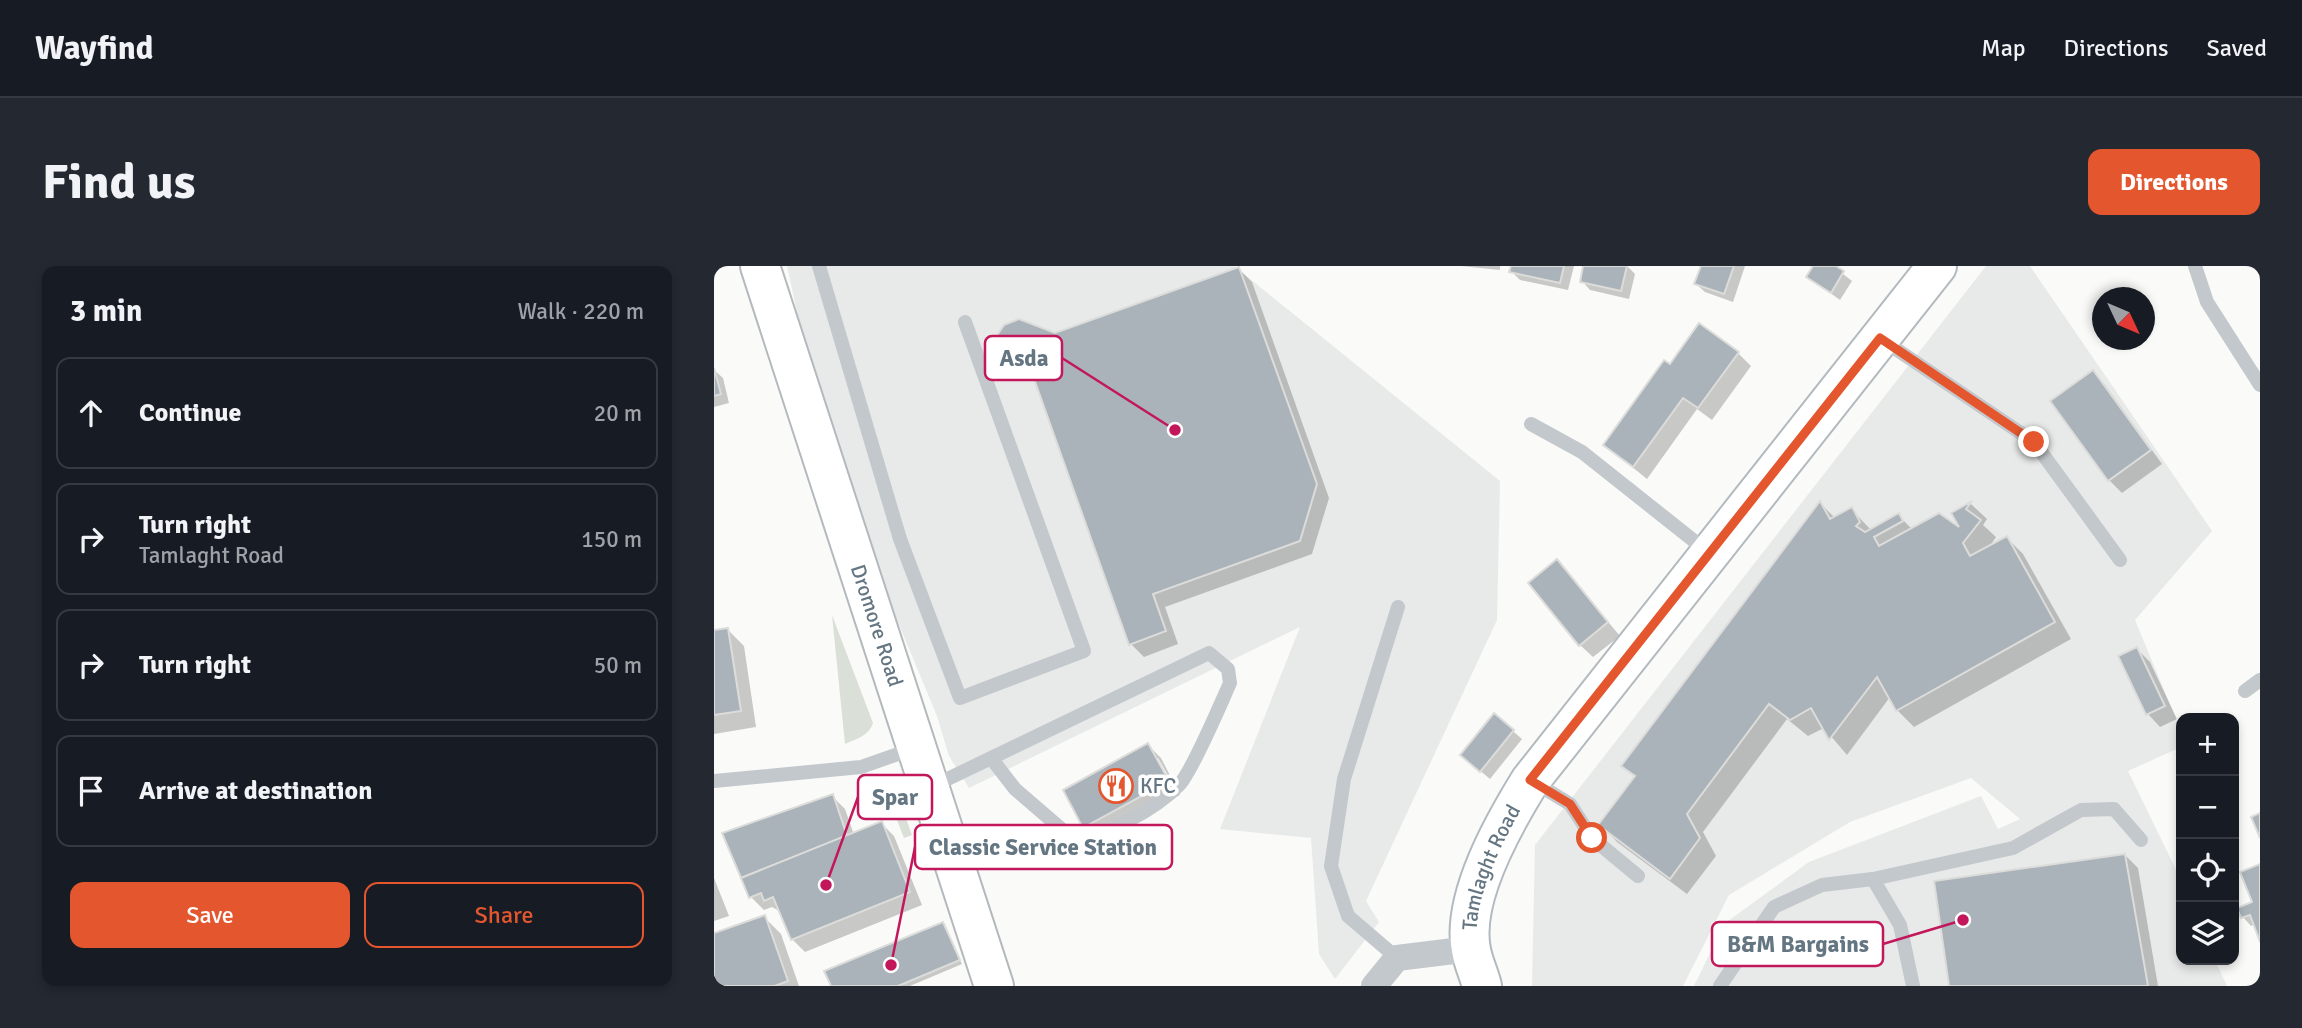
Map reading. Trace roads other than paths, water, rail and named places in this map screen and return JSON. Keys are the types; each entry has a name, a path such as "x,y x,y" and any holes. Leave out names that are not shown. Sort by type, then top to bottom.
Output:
{"main road":[{"name":"Dromore Road","path":"760,266 994,986"},
{"name":"Tamlaght Road","path":"1482,986 1470,949 1478,889 1489,852 1530,780 1937,266"}],"street":[{"path":"1374,986 1397,958 1470,949"}],"lane":[{"path":"819,266 900,539 960,698 1084,651 965,322"},
{"path":"2195,266 2207,302 2260,385"},
{"path":"1880,338 2034,442 2120,560"},
{"path":"1531,424 1582,452 1709,553"},
{"path":"1397,958 1348,916 1331,866 1344,779 1398,607"},
{"path":"930,788 991,758 1209,653 1228,669 1230,683 1181,784 1146,810 1088,837 1073,838 1015,789 991,758"},
{"path":"2245,691 2260,680"},
{"path":"714,781 861,767 917,748"},
{"path":"1530,780 1570,804 1592,838 1638,876"},
{"path":"1720,986 1774,907 1822,885 1873,879 2012,848 2081,810 2114,809 2141,841"},
{"path":"1873,879 1900,925 1913,986"}],"place":[{"name":"Asda","path":"1175,430"},
{"name":"KFC","path":"1116,786"},
{"name":"Spar","path":"826,885"},
{"name":"B&M Bargains","path":"1963,920"},
{"name":"Classic Service Station","path":"891,965"}]}
